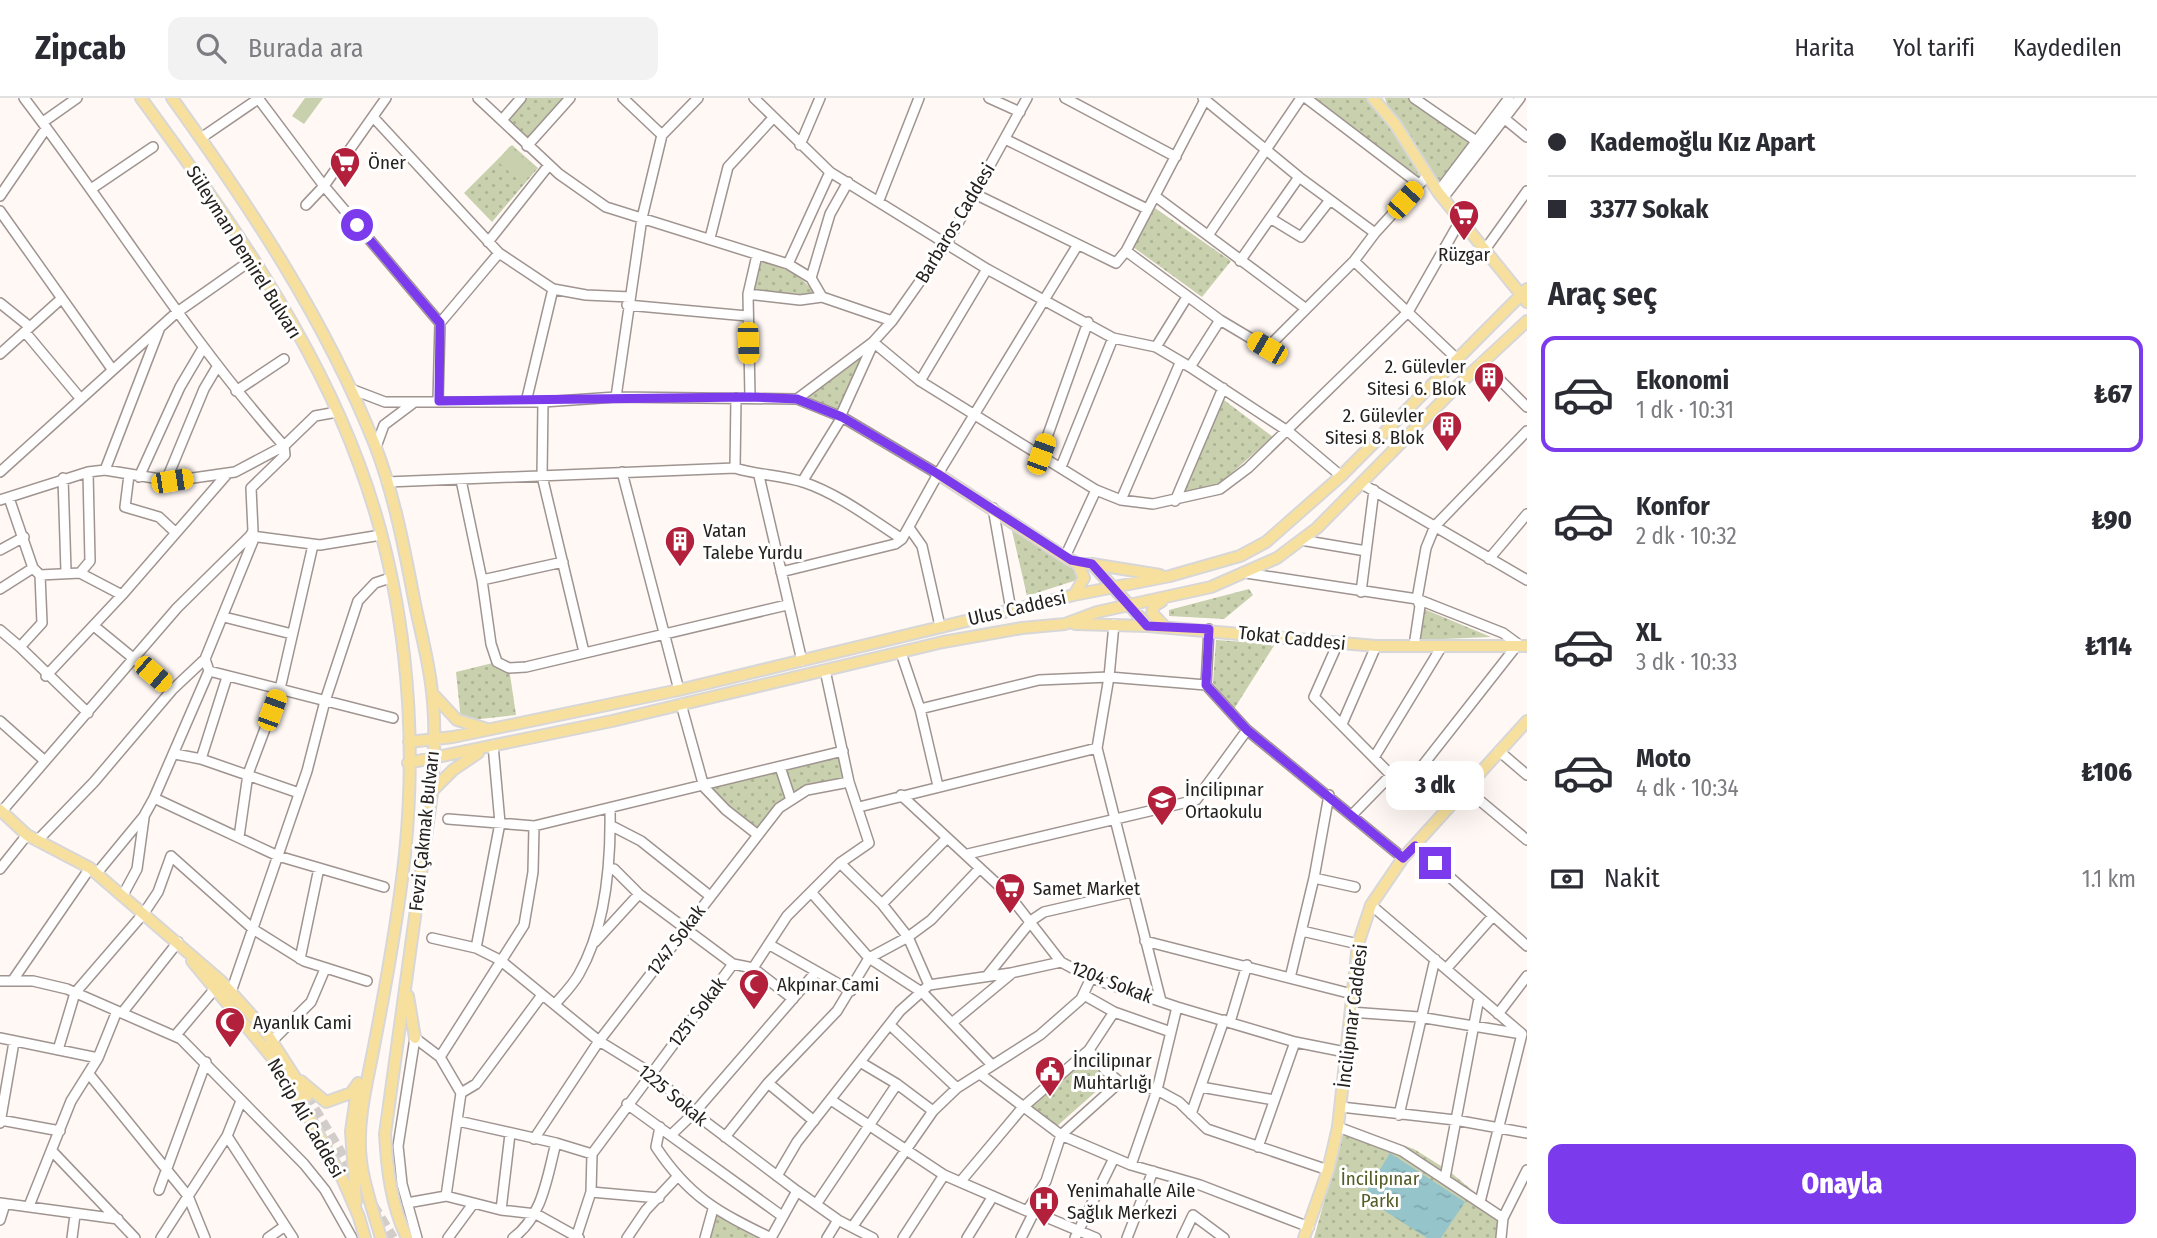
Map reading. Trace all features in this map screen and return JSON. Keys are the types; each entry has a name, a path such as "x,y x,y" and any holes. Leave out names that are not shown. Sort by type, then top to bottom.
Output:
{"main road":[{"name":"Süleyman Demirel Bulvarı","path":"141,98 253,259 337,411"},
{"name":"Süleyman Demirel Bulvarı","path":"172,98 241,193 330,344 351,388"},
{"path":"1373,98 1395,124 1423,180 1441,195 1484,251 1525,295"},
{"name":"Ulus Caddesi","path":"409,742 433,740 679,690 940,626 1216,565 1266,542 1341,476 1525,295"},
{"name":"Ulus Caddesi","path":"408,763 433,760 1009,630 1065,624 1097,612 1211,587 1277,558 1301,540 1362,484 1482,362 1527,321"},
{"name":"Fevzi Çakmak Bulvarı","path":"351,388 387,482 432,693 432,791 385,1134 387,1171 400,1223 407,1238"},
{"name":"Fevzi Çakmak Bulvarı","path":"337,411 359,463 381,535 410,690 405,854 392,951 360,1129 360,1162 381,1238"},
{"path":"938,474 1078,564 1170,576"},
{"path":"1074,595 1082,586 1084,578 1078,564"},
{"path":"1092,564 1147,626"},
{"path":"1165,627 1156,619 1152,610 1169,597"},
{"name":"Tokat Caddesi","path":"1065,624 1209,629 1376,646 1522,645"},
{"path":"432,693 457,720 487,729"},
{"name":"İncilipınar Caddesi","path":"1304,1238 1328,1170 1338,1127 1358,944 1371,905 1403,858 1499,751 1525,726"},
{"path":"432,791 453,770 490,746"},
{"name":"Necip Ali Caddesi","path":"1,810 32,838 93,870 178,942 217,986 270,1055 301,1102 359,1217 365,1238"},
{"name":"Necip Ali Caddesi","path":"217,986 230,992 271,1042 307,1096"},
{"path":"407,988 415,1038"},
{"path":"296,1076 326,1102 351,1093 373,1052"},
{"path":"358,1083 351,1130 359,1217"}],"street":[{"path":"0,869 94,782 172,690 205,659 224,617 253,536 251,488 285,455 284,446 202,348 24,98"},
{"path":"0,196 44,126 78,98"},
{"path":"201,138 258,98 324,186 440,323"},
{"path":"306,205 324,186 386,98"},
{"path":"478,98 549,165 606,207 788,264 811,278 822,297"},
{"path":"502,120 521,98"},
{"path":"527,146 570,98"},
{"path":"623,98 662,135"},
{"path":"615,397 642,218 662,135 698,98"},
{"path":"754,98 830,172 987,269 1113,338 1156,347 1190,367 1289,432 1341,476"},
{"path":"800,145 820,98"},
{"path":"878,200 919,98"},
{"path":"989,98 1020,112"},
{"name":"Barbaros Caddesi","path":"797,399 873,342 892,321 947,243 1027,98"},
{"path":"1065,98 1176,157"},
{"path":"1126,251 1220,320 1267,348 1354,261 1375,233 1423,180 1304,98 1209,234"},
{"path":"1414,98 1480,144"},
{"path":"1441,195 1480,144 1509,98"},
{"path":"1480,144 1505,119 1520,98"},
{"path":"975,194 1116,263 1126,251 1205,99 1299,177 1375,233"},
{"path":"373,118 499,253 553,289 747,316"},
{"path":"710,238 728,167 773,118"},
{"path":"1505,119 1527,137"},
{"path":"1005,139 1147,209"},
{"path":"91,189 153,148"},
{"path":"488,242 549,165"},
{"path":"788,264 830,172"},
{"path":"1240,261 1299,177"},
{"path":"811,278 830,214 848,182"},
{"path":"1484,251 1527,191"},
{"path":"1155,196 1305,308"},
{"path":"1270,218 1301,237 1331,200"},
{"path":"0,211 112,369"},
{"path":"873,342 920,381 1096,490 1121,500 1153,504 1175,501 1220,488 1289,432 1408,312 1460,221"},
{"path":"781,572 895,544 902,539 910,530 938,474 1077,246"},
{"path":"439,401 440,323 499,253"},
{"path":"750,397 748,294 757,255"},
{"path":"0,472 176,313 253,259"},
{"path":"1354,261 1457,359"},
{"path":"920,381 987,269"},
{"path":"526,402 553,289"},
{"path":"748,294 800,300 822,297 892,321"},
{"path":"1156,347 1187,297"},
{"path":"0,354 61,299"},
{"path":"0,303 27,330 80,398"},
{"path":"1190,367 1220,320"},
{"path":"1041,454 1088,322"},
{"path":"105,470 159,328"},
{"path":"1060,467 1113,338"},
{"name":"Barbaros Caddesi","path":"802,482 841,417 873,342"},
{"path":"139,477 180,387 202,348"},
{"path":"236,391 284,359"},
{"path":"1482,362 1527,407"},
{"path":"1121,500 1180,363"},
{"path":"166,481 204,389 217,367"},
{"path":"1175,501 1223,387"},
{"path":"351,388 380,401 543,402 615,397 797,399 841,417 938,474"},
{"path":"735,468 736,398"},
{"path":"376,449 384,425 417,401"},
{"path":"543,402 542,476 584,652"},
{"path":"20,647 42,623 36,571 24,537 5,499 88,471 105,470 166,481 228,472 284,446 315,416 337,411"},
{"path":"1414,646 1419,607 1417,599 1426,548 1435,526 1527,431"},
{"path":"387,482 735,468 759,476 802,482 838,498 902,539"},
{"path":"80,573 90,561 88,471"},
{"path":"46,676 122,595 228,472"},
{"path":"622,472 679,690"},
{"path":"129,475 125,507 159,517 176,533"},
{"path":"759,476 802,661"},
{"path":"63,478 66,571"},
{"path":"461,480 482,580 491,644 497,662 509,668 526,667 787,605"},
{"path":"1362,484 1527,580"},
{"path":"1065,556 1096,490"},
{"path":"1361,592 1374,490"},
{"path":"993,508 1011,610"},
{"path":"1489,559 1527,514"},
{"path":"910,530 922,546 940,626"},
{"path":"253,536 313,545 381,535"},
{"path":"1,810 177,608 253,536"},
{"path":"0,550 24,537"},
{"path":"1301,540 1366,551"},
{"path":"239,837 248,774 280,689 313,545"},
{"path":"482,580 563,562"},
{"path":"0,589 36,571 66,571 80,573 122,595"},
{"path":"1246,573 1417,599 1503,633 1522,645 1408,784"},
{"path":"230,992 299,793 325,701 358,601 375,583 390,578"},
{"path":"224,617 292,634"},
{"path":"1114,624 1109,677 1097,748 1131,892 1161,1001"},
{"path":"94,626 172,690"},
{"path":"1206,685 1209,629"},
{"path":"0,630 88,713"},
{"path":"1338,643 1314,697 1391,775 1453,803"},
{"path":"1342,724 1376,646"},
{"path":"1375,757 1442,646"},
{"path":"901,653 920,709 938,786"},
{"path":"13,980 93,870 144,816 175,754 209,671 205,659"},
{"path":"793,999 753,968 787,916 840,863 869,843 849,782 825,670"},
{"path":"209,671 393,718"},
{"path":"201,759 226,677"},
{"path":"920,709 1039,680 1109,677 1206,685 1247,730 1353,814 1403,858"},
{"path":"681,704 704,786 726,810 758,835"},
{"path":"0,721 46,761"},
{"path":"968,854 1196,800 1247,730"},
{"path":"477,948 500,823 490,746"},
{"path":"859,807 1097,748"},
{"path":"448,819 534,826 843,751"},
{"path":"1499,751 1527,775"},
{"path":"175,754 201,759 299,793"},
{"path":"780,767 791,800"},
{"path":"1353,814 1391,775"},
{"name":"1247 Sokak","path":"534,1139 599,1041 779,808 807,790 849,782"},
{"path":"1466,789 1527,840"},
{"name":"1204 Sokak","path":"901,795 968,854 1032,920 1061,962 1091,978 1177,1007 1295,1042 1345,1052"},
{"path":"1290,978 1314,878 1329,795"},
{"path":"154,798 278,856 384,887"},
{"path":"555,1004 579,975 591,946 608,870 610,809"},
{"path":"123,895 137,869 144,816"},
{"path":"610,825 641,841 710,896"},
{"path":"440,1057 524,925 533,872 534,826"},
{"path":"882,904 947,838"},
{"path":"1415,846 1527,946"},
{"path":"58,1050 75,993 144,913 158,892 171,856 253,929 300,959 368,981"},
{"path":"840,863 882,904 908,937 926,989 992,1065"},
{"path":"300,959 319,868"},
{"path":"725,1137 768,1083 838,1011 869,958 908,937 931,920 980,868"},
{"path":"608,870 614,869 639,894 733,964"},
{"path":"1314,878 1355,887"},
{"path":"811,892 869,958 926,989"},
{"path":"987,976 1032,920 1044,912 1131,892"},
{"path":"591,946 639,894"},
{"path":"1371,905 1525,1036"},
{"path":"1446,969 1493,916"},
{"path":"1302,931 1358,944"},
{"name":"1225 Sokak","path":"432,938 477,948 500,960 599,1041 651,1073 694,1113 797,1191 838,1220 873,1238"},
{"path":"1145,941 1352,994"},
{"path":"29,1206 78,1087 98,1058 120,1012 178,942"},
{"path":"770,945 851,991"},
{"path":"1399,1115 1434,959"},
{"path":"777,1176 797,1142 900,1011 926,989 1061,962"},
{"name":"1251 Sokak","path":"592,1154 733,964 753,968"},
{"path":"1191,1114 1247,965"},
{"path":"271,1042 311,1002 325,969"},
{"path":"671,1135 694,1113 816,972"},
{"path":"953,1022 1011,974"},
{"path":"1498,1014 1527,976"},
{"path":"853,1226 933,1111 957,1088 1040,1035 1084,995 1091,978"},
{"path":"0,981 33,981 75,993 175,1036 206,1062 304,1164 325,1190 352,1238"},
{"path":"175,1036 217,986"},
{"path":"461,1093 475,1084 542,995"},
{"name":"1204 Sokak","path":"1084,995 1114,1012 1171,1032"},
{"path":"1445,1178 1479,998"},
{"path":"1131,1165 1157,1090 1177,1007"},
{"path":"961,1181 1023,1107 1089,1049 1114,1012"},
{"path":"1350,1012 1419,1017 1525,1036"},
{"path":"890,1025 957,1088"},
{"path":"1480,1202 1498,1126 1525,1036"},
{"path":"0,1038 98,1058"},
{"path":"417,1238 407,1203 398,1146 415,1038 440,1057 461,1093 446,1196"},
{"path":"13,1042 0,1121 60,1130"},
{"path":"1258,1147 1295,1042"},
{"path":"1089,1049 1106,1071 1120,1082 1157,1090 1179,1102 1208,1129 1328,1170"},
{"path":"159,1190 206,1062"},
{"path":"860,1062 897,1084 933,1111"},
{"path":"89,1074 188,1196 205,1238"},
{"path":"980,1074 1061,1135 1131,1165 1309,1227"},
{"path":"1021,1238 1046,1181 1061,1135 1120,1082"},
{"path":"768,1083 814,1121"},
{"path":"817,1203 897,1084"},
{"path":"1201,1087 1274,1100"},
{"path":"831,1100 944,1175 1031,1211 1077,1234 1096,1238"},
{"path":"161,1238 227,1136 241,1101"},
{"path":"627,1104 782,1216"},
{"path":"1341,1107 1498,1126 1527,1133"},
{"path":"407,1203 446,1196 501,1210 536,1214 577,1237 591,1192 592,1154 556,1143 510,1135 457,1121"},
{"path":"660,1127 656,1147 677,1177 713,1209 771,1238 797,1191"},
{"path":"1338,1127 1402,1151 1503,1218"},
{"path":"501,1210 510,1135"},
{"path":"227,1136 293,1238"},
{"path":"513,1238 529,1227 536,1214 556,1143"},
{"path":"52,1152 118,1219 129,1235"},
{"path":"1077,1234 1114,1158"},
{"path":"1501,1238 1503,1218 1527,1170"},
{"path":"1127,1238 1153,1171"},
{"path":"903,1238 944,1175"},
{"path":"627,1238 677,1177"},
{"path":"591,1192 659,1198"},
{"path":"967,1238 993,1196"},
{"path":"0,1220 3,1204 118,1219"},
{"path":"448,1238 473,1204"},
{"path":"705,1238 713,1209"},
{"path":"72,1238 75,1215"},
{"path":"1182,1238 1193,1215 1224,1238"},
{"path":"827,1238 838,1220"},
{"path":"268,1238 285,1226"}],"green space":[{"path":"305,98 323,98 304,124 292,116"},
{"path":"523,98 567,98 527,146 502,120"},
{"path":"1306,98 1373,98 1391,118 1385,98 1414,98 1476,142 1438,192 1427,176 1419,184"},
{"path":"512,145 538,168 492,222 464,193"},
{"path":"510,146 534,168 521,182 497,161"},
{"path":"1155,208 1231,261 1202,297 1133,247"},
{"path":"758,260 798,276 816,295 752,291"},
{"path":"873,342 840,417 797,399"},
{"path":"1224,400 1273,437 1219,484 1185,496 1183,488"},
{"path":"1010,522 1073,564 1080,579 1027,596"},
{"path":"1249,589 1253,595 1224,619 1169,616 1169,610"},
{"path":"1424,609 1491,637 1417,640"},
{"path":"1216,640 1275,644 1234,709 1213,683"},
{"path":"497,662 509,668 516,715 461,721 456,672"},
{"path":"843,751 849,782 819,788 797,797 779,811 758,835 704,787"},
{"path":"1085,1060 1109,1080 1056,1127 1029,1105"},
{"name":"İncilipınar Parkı","path":"1345,1126 1414,1149 1449,1171 1508,1220 1500,1238 1314,1238"},
{"path":"713,1209 771,1238 705,1238"}],"water":[{"path":"1390,1153 1465,1202 1441,1238 1427,1238 1363,1197"}],"tunnel":[{"path":"307,1096 355,1176"},
{"path":"373,1205 393,1238"}],"place":[{"name":"Öner","path":"345,189"},
{"name":"Rüzgar","path":"1464,242"},
{"name":"2. Gülevler Sitesi 6. Blok","path":"1489,404"},
{"name":"2. Gülevler Sitesi 8. Blok","path":"1447,453"},
{"name":"Vatan Talebe Yurdu","path":"680,568"},
{"name":"İncilipınar Ortaokulu","path":"1162,827"},
{"name":"Samet Market","path":"1010,915"},
{"name":"Akpınar Cami","path":"754,1011"},
{"name":"Ayanlık Cami","path":"230,1049"},
{"name":"İncilipınar Muhtarlığı","path":"1050,1098"},
{"name":"Yenimahalle Aile Sağlık Merkezi","path":"1044,1228"}],"route":[{"path":"357,225 440,323 439,401 543,402 615,397 750,397 797,399 842,417 938,474 1071,560 1078,564 1092,564 1147,626 1209,629 1206,685 1247,730 1353,814 1403,858 1415,846 1435,863"}]}
